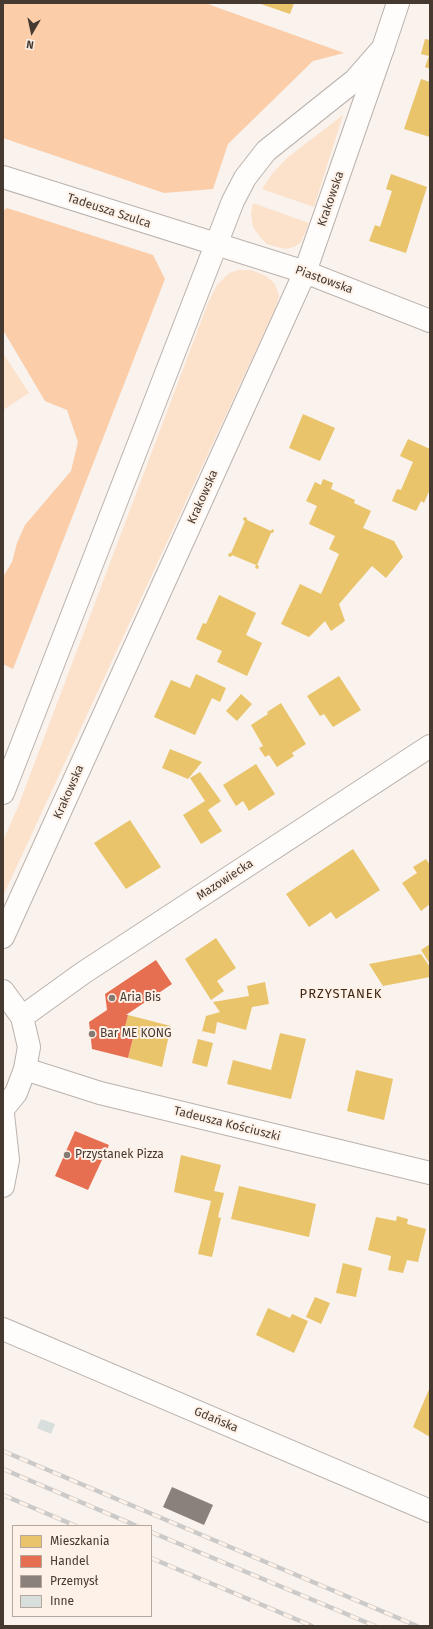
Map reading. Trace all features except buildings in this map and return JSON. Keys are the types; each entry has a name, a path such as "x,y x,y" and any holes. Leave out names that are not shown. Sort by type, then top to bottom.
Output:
{"street":[{"name":"Krakowska","path":"3,937 305,272 398,3"},
{"name":"Krakowska","path":"3,793 215,245 245,178 266,151 355,80 383,48"},
{"name":"Tadeusza Szulca","path":"3,177 215,245"},
{"name":"Piastowska","path":"215,245 305,272 430,321"},
{"name":"Mazowiecka","path":"22,1017 83,973 430,746"},
{"path":"3,991 22,1017 29,1047 25,1069 16,1093 3,1109"},
{"name":"Tadeusza Kościuszki","path":"25,1069 100,1093 430,1173"},
{"path":"3,1114 8,1160 3,1186"},
{"name":"Gdańska","path":"3,1329 430,1511"}],"shaded area":[{"path":"3,3 205,3 344,53 313,61 228,144 213,189 164,193 3,138"},
{"path":"343,115 314,207 262,189 272,174 287,158"},
{"path":"253,203 309,223 301,242 294,247 285,249 267,244 253,227 251,214"},
{"path":"7,208 153,255 165,279 13,669 3,664 3,577 12,562 17,543 25,525 71,471 78,442 67,410 45,401 3,330 3,211"},
{"path":"238,270 251,270 266,276 275,284 279,296 275,309 3,896 3,841 18,807 208,303 217,285 229,273"},
{"path":"3,353 29,393 3,410"}],"railway":[{"path":"3,1451 417,1626"},
{"path":"3,1469 135,1525"},
{"path":"3,1495 74,1525"},
{"path":"152,1532 375,1626"},
{"path":"152,1558 312,1626"}],"place":[{"name":"Aria Bis","path":"112,998"},
{"name":"Bar ME KONG","path":"92,1034"},
{"name":"Przystanek Pizza","path":"67,1155"}],"district":[{"name":"PRZYSTANEK","path":"341,994"}]}
